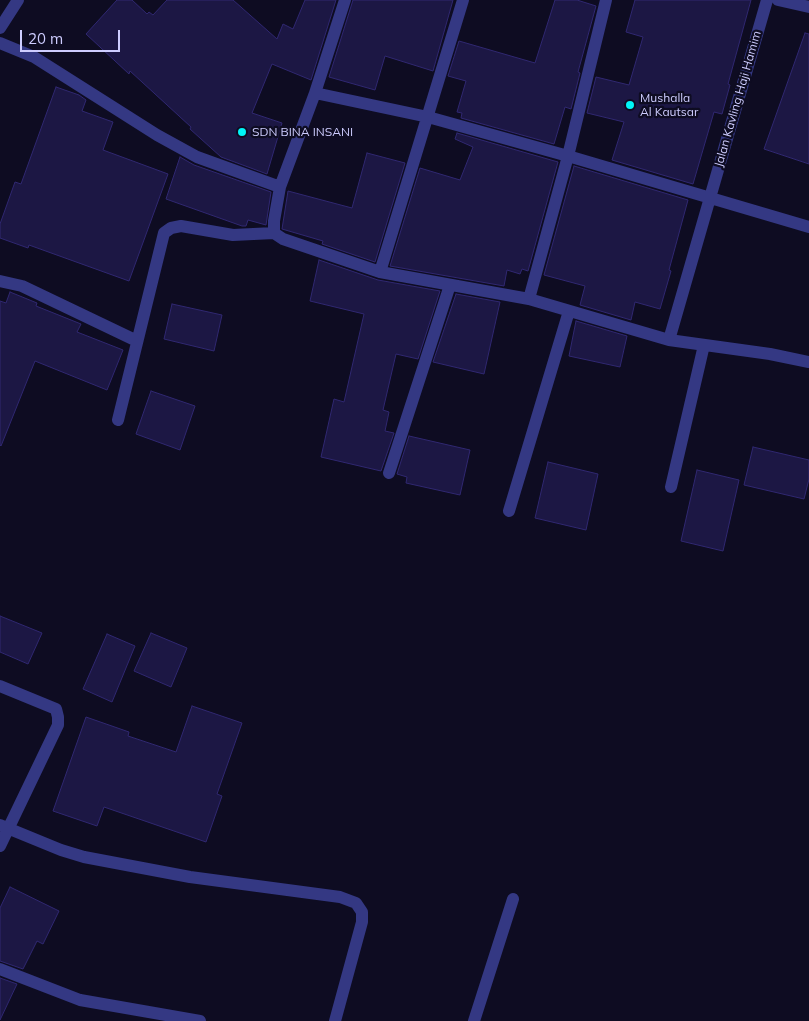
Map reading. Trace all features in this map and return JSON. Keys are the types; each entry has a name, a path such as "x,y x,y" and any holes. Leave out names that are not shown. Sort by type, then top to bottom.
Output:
{"street":[{"path":"0,28 18,0"},
{"path":"274,233 280,187 315,93 345,0"},
{"path":"380,272 463,0"},
{"path":"529,299 568,156 606,0"},
{"name":"Jalan Kavling Haji Hamim","path":"669,340 767,0"},
{"path":"778,0 809,7"},
{"path":"1,43 34,57 157,135 197,157 280,187"},
{"path":"315,93 428,117 809,227"},
{"path":"118,420 164,233 171,228 181,226 234,235 274,233 283,239 380,272 529,299 669,340 770,354 809,362"},
{"path":"0,280 22,286 137,341"},
{"path":"389,473 450,284"},
{"path":"509,511 569,311"},
{"path":"670,487 704,345"},
{"path":"0,686 56,709 58,717 58,725 4,826 0,846"},
{"path":"4,826 60,850 94,860 190,877 340,897 356,903 362,912 362,922 335,1021"},
{"path":"474,1021 513,899"},
{"path":"0,969 80,1000 200,1021"}],"building":[{"path":"117,0 132,0 147,14 149,12 153,15 167,0 233,0 277,39 283,24 293,29 305,0 336,0 311,80 272,64 252,113 282,123 267,174 221,157 130,71 129,74 86,34"},
{"path":"353,0 453,0 433,71 385,56 375,90 329,77"},
{"path":"555,0 577,0 596,6 578,72 580,73 571,109 565,107 554,144 461,118 462,113 457,112 466,81 448,76 459,41 535,63"},
{"path":"635,0 751,0 728,84 730,85 722,114 714,112 693,184 612,160 624,122 587,113 596,77 629,85 643,37 626,32"},
{"path":"805,33 809,34 809,164 764,149"},
{"path":"56,87 79,95 86,100 82,111 113,122 103,150 168,174 129,281 29,245 28,248 0,238 0,224 15,182 21,184"},
{"path":"457,133 558,162 528,271 522,269 520,274 507,270 504,286 390,266 420,168 460,180 473,147 455,139"},
{"path":"367,153 405,163 375,262 322,244 323,241 282,229 288,191 352,208"},
{"path":"180,157 194,165 271,192 266,225 248,220 246,226 242,226 166,199"},
{"path":"574,166 688,200 660,309 635,302 631,320 580,305 585,286 544,275"},
{"path":"319,260 378,280 440,291 418,359 396,354 383,410 389,412 385,431 394,433 381,471 321,457 334,399 344,402 364,314 310,301"},
{"path":"10,292 37,303 36,306 81,324 77,332 123,350 107,390 35,361 1,446 0,301 6,303"},
{"path":"456,294 500,302 484,374 433,362"},
{"path":"172,304 222,315 214,351 164,339"},
{"path":"576,321 627,336 620,367 569,356"},
{"path":"151,391 195,406 180,450 136,434"},
{"path":"409,436 470,450 460,495 406,483 407,477 397,474"},
{"path":"753,447 809,460 809,479 804,499 744,485"},
{"path":"548,462 598,474 586,530 535,518"},
{"path":"697,470 739,480 723,551 681,541"},
{"path":"0,616 42,633 28,664 0,652"},
{"path":"151,633 187,648 171,687 134,671"},
{"path":"107,634 135,646 112,702 83,689"},
{"path":"192,706 242,723 217,794 222,796 206,842 104,807 97,826 53,811 86,717 129,732 128,736 176,752"},
{"path":"10,887 59,911 43,944 37,941 23,969 0,961 0,908"},
{"path":"0,978 17,984 0,1020"}],"place":[{"name":"Mushalla Al Kautsar","path":"630,105"},
{"name":"SDN BINA INSANI","path":"242,132"}]}
